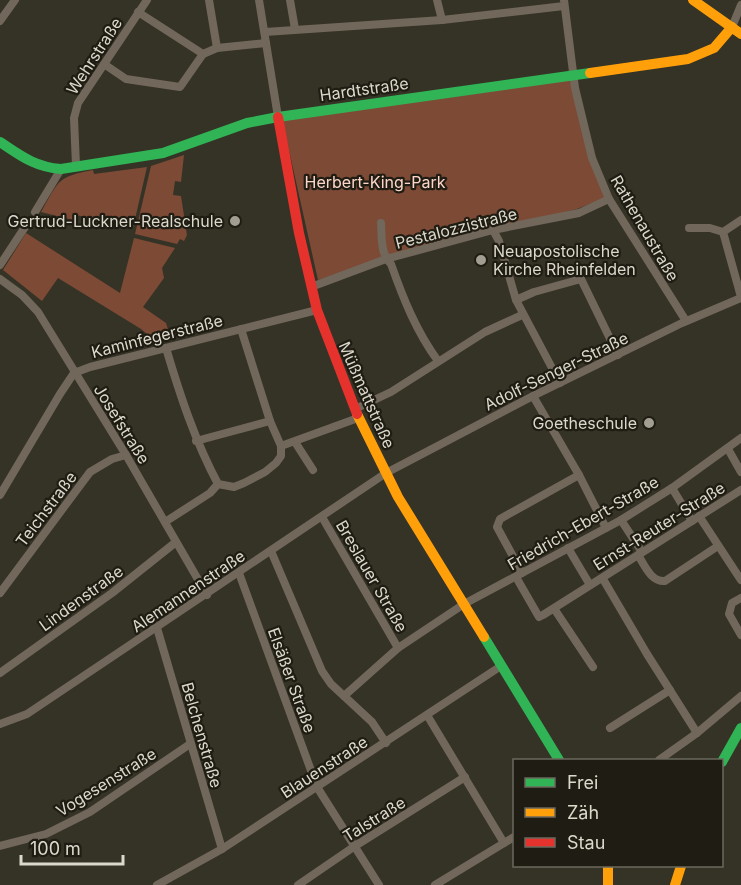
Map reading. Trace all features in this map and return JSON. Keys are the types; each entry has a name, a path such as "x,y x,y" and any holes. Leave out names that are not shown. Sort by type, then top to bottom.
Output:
{"street":[{"path":"0,21 15,0"},
{"name":"Wehrstraße","path":"76,166 74,118 78,103 147,0"},
{"path":"210,0 217,48"},
{"name":"Müßmattstraße","path":"259,0 299,233 311,287 317,310 357,413 386,473 557,759"},
{"path":"290,0 295,29"},
{"path":"437,0 442,20"},
{"path":"693,0 737,31 741,5"},
{"path":"265,32 442,20 564,3"},
{"name":"Rathenaustraße","path":"564,3 574,75 592,158 609,199 686,321"},
{"path":"138,12 203,54"},
{"name":"Hardtstraße","path":"0,142 34,164 45,168 61,169 163,153 246,123 278,117 697,57 737,31"},
{"path":"104,64 126,79 180,87 203,54 217,48 266,43"},
{"path":"34,212 61,169"},
{"name":"Pestalozzistraße","path":"311,287 386,259 493,230 579,213 609,199"},
{"path":"723,232 741,220"},
{"path":"381,223 386,259 391,264 407,308 421,337 438,361"},
{"path":"0,266 25,227"},
{"path":"689,228 710,228 723,232"},
{"path":"493,230 499,241 522,315 560,383"},
{"path":"723,232 741,297"},
{"name":"Josefstraße","path":"0,279 22,295 38,312 126,455 207,595"},
{"path":"516,300 534,292 581,279 618,356"},
{"name":"Adolf-Senger-Straße","path":"386,473 533,396 686,321 741,297"},
{"name":"Kaminfegerstraße","path":"1,489 74,373 317,310"},
{"path":"281,446 295,442 357,413 485,332 522,315"},
{"path":"218,484 234,487 265,472 281,456 281,446 270,421 241,329"},
{"path":"166,348 196,441 218,484"},
{"path":"533,396 579,475 606,528"},
{"path":"196,441 270,421"},
{"name":"Friedrich-Ebert-Straße","path":"344,696 398,648 464,604 621,520 672,488 741,438"},
{"path":"295,442 313,470"},
{"path":"728,449 741,472"},
{"name":"Teichstraße","path":"0,594 90,472 112,459 126,455"},
{"name":"Alemannenstraße","path":"0,724 27,714 386,473"},
{"path":"579,475 500,519 497,527 540,616 555,610 593,667"},
{"path":"165,522 210,493 218,484"},
{"path":"672,488 718,546 741,580"},
{"name":"Ernst-Reuter-Straße","path":"555,610 590,585 603,579 741,490"},
{"name":"Breslauer Straße","path":"322,517 398,648"},
{"path":"621,520 653,578 659,581 665,581 718,546"},
{"name":"Lindenstraße","path":"0,674 112,593 176,542"},
{"name":"Ernst-Reuter-Straße","path":"568,548 590,585"},
{"path":"271,551 314,656 331,684 372,722 386,743"},
{"name":"Elsäßer Straße","path":"239,573 317,787 379,885"},
{"path":"603,579 697,733"},
{"path":"741,598 732,603 729,614 741,635"},
{"name":"Belchenstraße","path":"157,628 222,849"},
{"name":"Blauenstraße","path":"157,885 222,849 501,666"},
{"path":"610,728 669,690"},
{"path":"659,759 697,733 741,696"},
{"path":"427,716 504,843"},
{"path":"723,760 741,728"},
{"name":"Vogesenstraße","path":"0,846 46,834 90,812 190,744"},
{"name":"Talstraße","path":"298,885 465,777"},
{"path":"435,885 513,838"},
{"path":"608,867 608,885"},
{"path":"675,885 681,867"}],"green space":[{"name":"Herbert-King-Park","path":"570,79 589,159 605,198 577,209 318,280 282,119"},
{"path":"184,155 181,182 175,181 173,195 181,196 187,235 184,241 180,239 177,244 135,234 151,166"},
{"path":"147,167 133,228 76,215 73,220 41,212 60,182 72,175 93,170 94,174"},
{"path":"26,233 120,293 134,238 175,248 162,268 164,278 143,307 166,323 171,339 152,343 141,329 58,278 42,301 3,270"}],"traffic: fast":[{"path":"0,142 36,163 61,169 163,153 247,123 278,117 590,73"},
{"path":"484,637 558,759"},
{"path":"723,760 741,728"}],"traffic: slow":[{"path":"693,0 741,34"},
{"path":"590,73 688,59 714,48 732,27"},
{"path":"357,414 398,497 484,637"},
{"path":"608,867 608,885"},
{"path":"675,885 681,867"}],"traffic: jam":[{"path":"278,117 299,233 317,310 357,414"}],"place":[{"name":"Gertrud-Luckner-Realschule","path":"235,221"},
{"name":"Neuapostolische Kirche Rheinfelden","path":"481,260"},
{"name":"Goetheschule","path":"649,423"}]}
